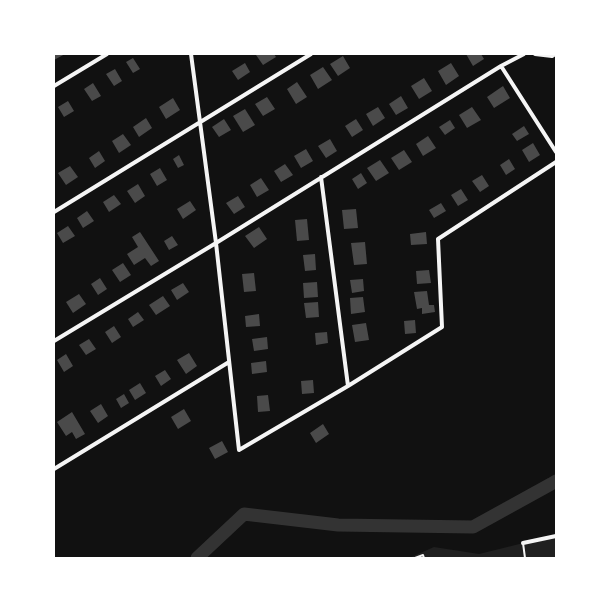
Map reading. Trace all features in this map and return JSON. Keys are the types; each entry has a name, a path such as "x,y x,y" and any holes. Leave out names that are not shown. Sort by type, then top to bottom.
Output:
{"street":[{"path":"54,86 107,54"},
{"path":"191,54 216,243 239,450 348,386 442,327 438,239 556,162"},
{"path":"54,212 311,54"},
{"path":"54,341 216,243 501,66 524,54"},
{"path":"535,54 553,55"},
{"path":"501,66 556,152"},
{"path":"321,177 348,386"},
{"path":"54,470 229,362"},
{"path":"523,543 556,536"}],"lane":[{"path":"523,543 525,558"},
{"path":"415,558 423,555 424,558"}],"shaded area":[{"path":"556,535 556,558 409,558 434,547 479,554"}],"building":[{"path":"54,54 65,54 54,60"},
{"path":"274,54 276,57 263,65 256,55"},
{"path":"466,54 481,54 484,59 473,66"},
{"path":"343,56 350,68 338,76 330,64"},
{"path":"133,58 140,69 133,73 126,62"},
{"path":"245,63 250,72 238,80 232,71"},
{"path":"451,63 459,76 446,85 438,71"},
{"path":"323,67 332,80 318,89 310,75"},
{"path":"115,69 122,81 114,86 106,74"},
{"path":"424,78 432,91 419,99 411,86"},
{"path":"297,82 307,97 296,104 287,89"},
{"path":"93,83 101,96 92,101 84,89"},
{"path":"503,86 510,98 494,108 487,97"},
{"path":"401,96 408,108 396,115 389,104"},
{"path":"267,97 275,109 263,116 255,104"},
{"path":"173,98 180,110 166,119 159,107"},
{"path":"68,101 74,111 64,117 58,107"},
{"path":"378,107 385,118 373,126 366,114"},
{"path":"472,107 481,120 467,128 459,115"},
{"path":"245,109 255,125 243,132 233,116"},
{"path":"146,118 152,128 139,137 133,127"},
{"path":"224,119 231,130 219,137 212,127"},
{"path":"356,119 363,130 352,137 345,126"},
{"path":"450,120 455,128 445,135 439,127"},
{"path":"524,126 529,134 517,141 512,134"},
{"path":"123,134 131,145 119,153 112,141"},
{"path":"428,136 436,148 423,156 416,144"},
{"path":"330,139 337,151 326,158 318,146"},
{"path":"533,143 540,155 529,162 522,150"},
{"path":"306,149 313,161 301,168 294,156"},
{"path":"404,150 412,162 399,170 391,158"},
{"path":"99,151 105,161 95,168 89,158"},
{"path":"179,155 184,165 178,168 173,159"},
{"path":"509,159 515,169 506,175 500,165"},
{"path":"380,160 389,173 376,181 367,168"},
{"path":"285,164 293,175 281,182 274,171"},
{"path":"70,166 78,177 66,185 58,173"},
{"path":"160,168 167,180 157,186 150,174"},
{"path":"361,173 367,183 358,189 352,179"},
{"path":"482,175 489,186 480,192 472,181"},
{"path":"261,178 269,190 257,197 250,185"},
{"path":"138,184 145,196 135,203 127,191"},
{"path":"461,189 468,200 458,206 451,195"},
{"path":"114,195 121,204 109,212 103,202"},
{"path":"238,196 245,207 234,214 226,203"},
{"path":"190,201 196,210 183,219 177,209"},
{"path":"441,203 446,211 434,218 429,210"},
{"path":"356,209 358,228 344,229 342,210"},
{"path":"87,211 94,221 83,228 77,218"},
{"path":"307,219 309,240 297,241 295,220"},
{"path":"68,226 75,236 63,243 57,233"},
{"path":"259,227 267,239 254,248 245,236"},
{"path":"140,232 159,261 151,266 145,258 134,265 127,254 138,247 132,237"},
{"path":"426,232 427,244 411,245 410,234"},
{"path":"172,236 178,245 169,250 164,241"},
{"path":"365,242 367,264 354,265 351,243"},
{"path":"315,254 316,270 305,271 303,255"},
{"path":"123,263 131,275 120,282 112,270"},
{"path":"429,270 431,283 417,284 416,271"},
{"path":"254,273 256,291 244,292 242,274"},
{"path":"100,278 107,289 98,295 91,284"},
{"path":"363,279 364,291 352,293 350,280"},
{"path":"317,282 318,297 304,298 303,283"},
{"path":"183,283 189,292 177,300 171,290"},
{"path":"427,291 429,305 434,305 435,312 422,314 422,308 417,309 414,292"},
{"path":"79,294 86,304 73,313 66,302"},
{"path":"163,296 170,306 156,315 149,305"},
{"path":"363,297 365,312 351,314 350,298"},
{"path":"318,302 319,317 306,318 304,303"},
{"path":"138,312 144,320 133,327 128,319"},
{"path":"259,314 260,326 246,327 245,316"},
{"path":"415,320 416,333 405,334 404,321"},
{"path":"366,323 369,340 355,342 352,325"},
{"path":"114,326 121,337 112,343 105,332"},
{"path":"327,332 328,343 316,345 315,333"},
{"path":"267,337 268,349 254,351 252,339"},
{"path":"89,339 96,349 86,355 79,345"},
{"path":"189,353 197,366 186,374 177,360"},
{"path":"66,354 73,366 64,372 57,360"},
{"path":"266,361 267,372 252,374 251,363"},
{"path":"165,370 171,379 161,386 155,376"},
{"path":"313,380 314,393 302,394 301,381"},
{"path":"140,383 146,393 135,400 129,390"},
{"path":"124,394 129,403 121,408 116,399"},
{"path":"268,395 270,411 258,412 257,396"},
{"path":"101,404 108,416 98,423 90,411"},
{"path":"184,409 191,421 178,429 171,417"},
{"path":"72,412 85,434 76,439 72,432 66,436 57,422"},
{"path":"323,424 329,434 316,443 310,433"},
{"path":"222,441 228,452 215,459 209,448"}],"waterway":[{"path":"197,558 244,514 338,525 473,527 556,481"}]}
